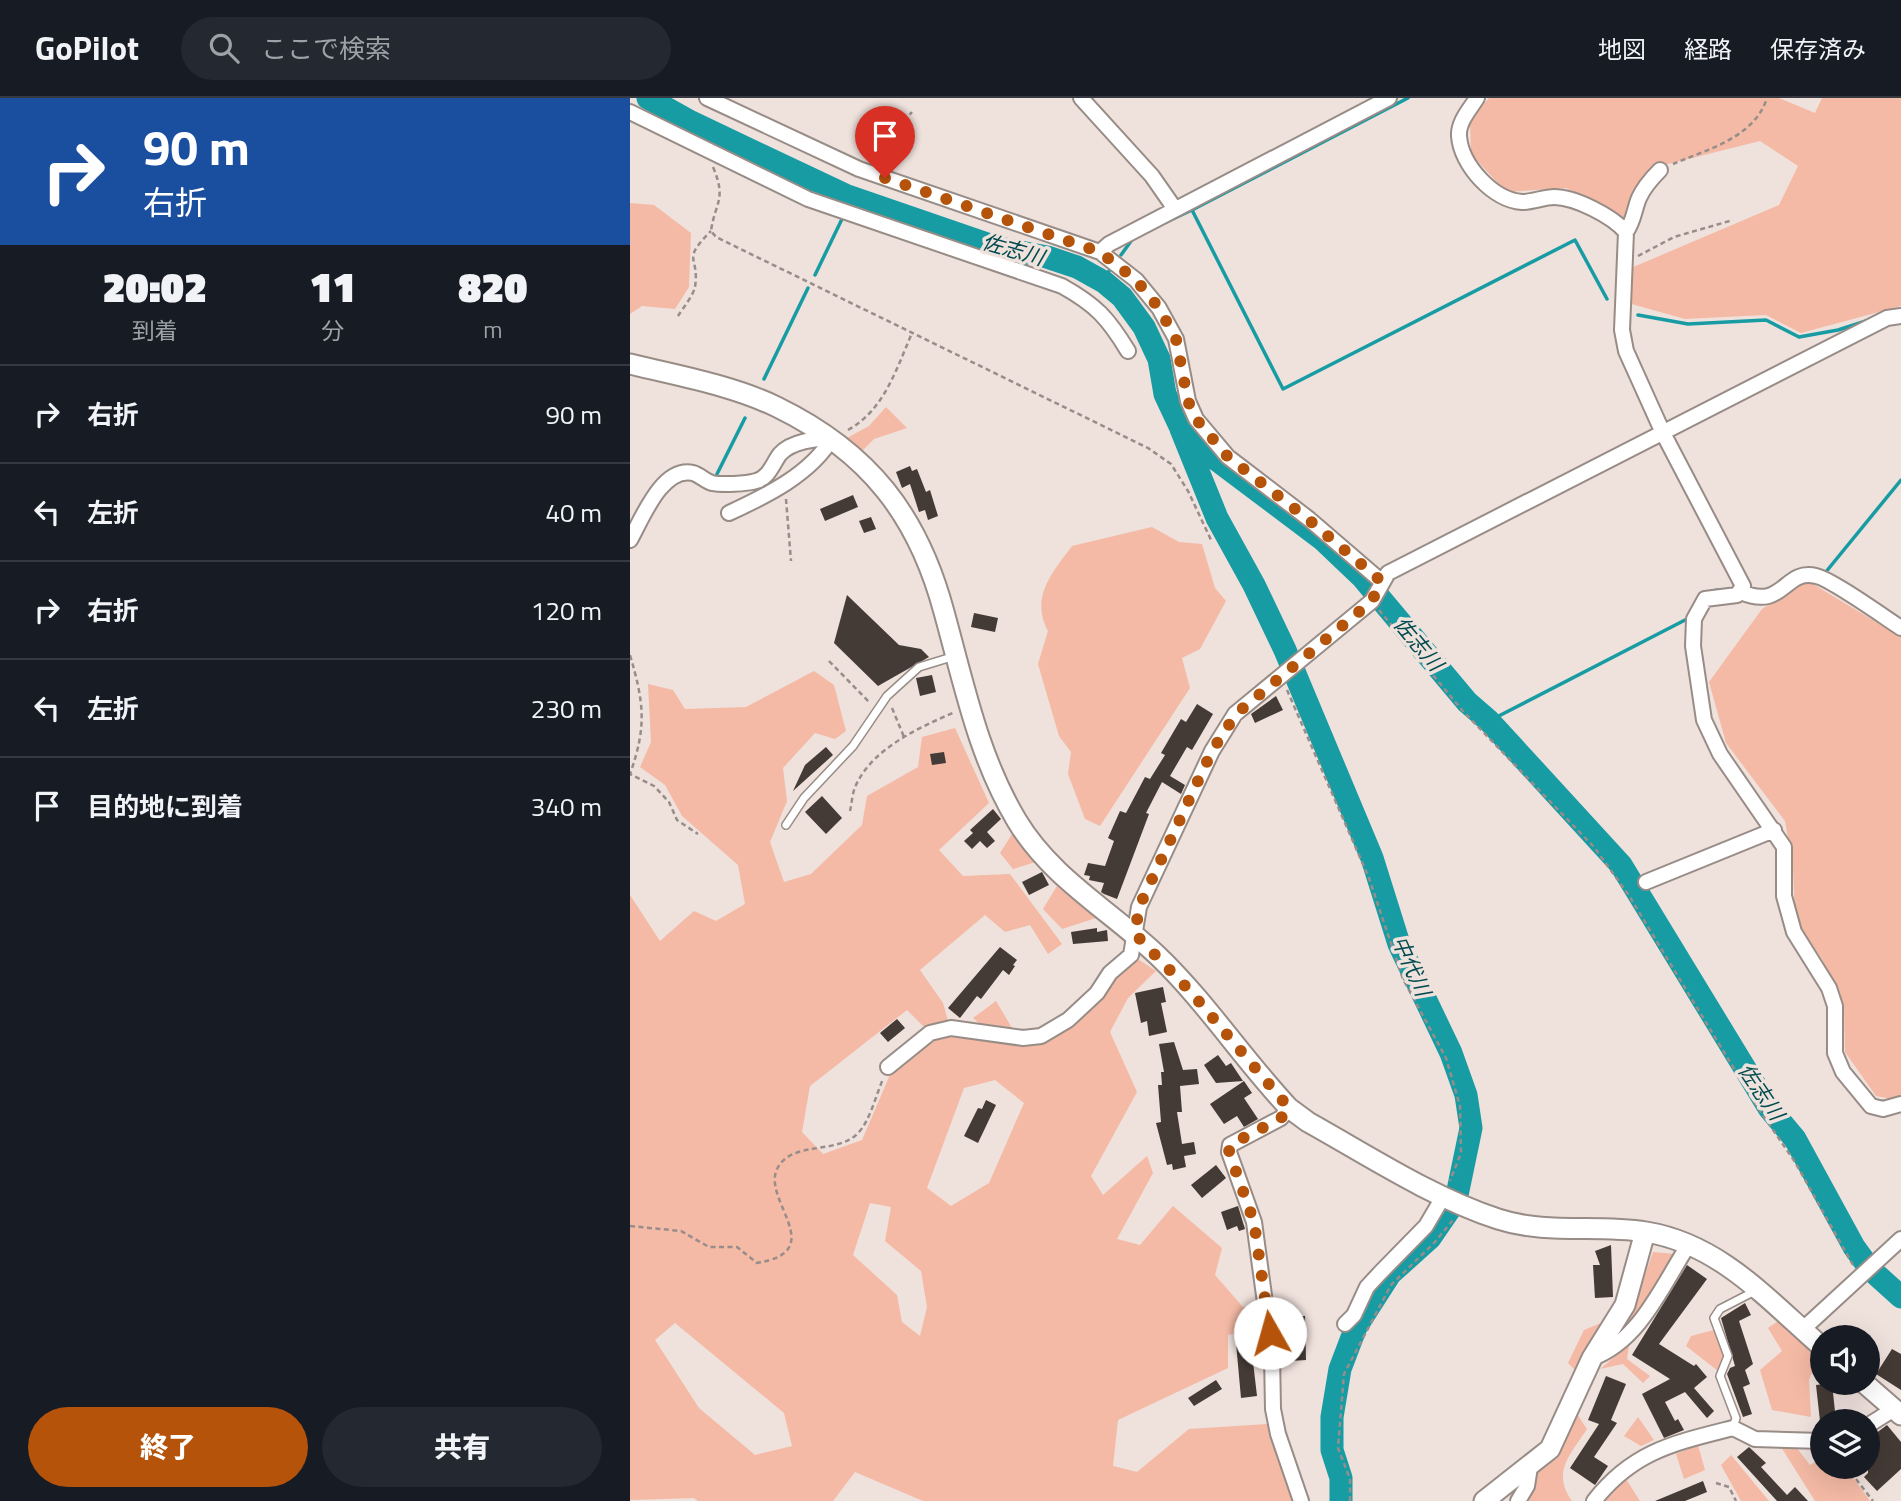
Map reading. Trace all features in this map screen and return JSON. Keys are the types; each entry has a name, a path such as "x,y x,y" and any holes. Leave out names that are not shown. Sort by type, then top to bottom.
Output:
{"street":[{"path":"707,98 859,169 1100,252 1136,280 1159,308 1176,339 1188,401 1196,419 1228,457 1308,519 1381,581"},
{"path":"1081,98 1152,176 1175,209"},
{"path":"1100,252 1109,244 1389,98"},
{"path":"1477,98 1464,118 1459,135 1466,162 1495,192 1521,202 1554,197 1573,200 1626,232"},
{"path":"630,112 808,199 1062,286 1091,302 1110,320 1128,351"},
{"path":"1660,170 1644,190 1626,232 1622,330 1626,351 1663,433 1742,581 1741,592"},
{"path":"888,1068 930,1033 951,1028 1023,1038 1041,1036 1068,1020 1097,993 1111,973 1131,955 1139,907 1212,751 1236,714 1372,601 1381,581 1388,573 1887,318 1901,316"},
{"path":"630,364 730,389 776,406 832,438 879,482 907,517 928,557 968,707 993,777 1018,824 1051,865 1100,909 1135,934 1169,968 1289,1108 1308,1122 1443,1197 1500,1220 1545,1230 1645,1232 1689,1244 1711,1254 1759,1289 1810,1337"},
{"path":"729,513 768,495 824,451 832,438"},
{"path":"630,540 663,486 675,475 692,473 713,483 757,481 773,468 780,454 788,449 813,439 832,438"},
{"path":"1901,628 1816,576 1799,576 1772,596 1758,599 1741,592 1705,599 1695,620 1693,646 1704,720 1720,754 1784,847 1784,896 1794,932 1829,988 1835,1006 1835,1053 1843,1072 1871,1106 1883,1109 1901,1104"},
{"path":"1646,882 1774,830"},
{"path":"1289,1108 1281,1118 1230,1145 1229,1152 1254,1222 1272,1354 1273,1409 1278,1434 1301,1501"},
{"path":"1345,1324 1354,1315 1367,1287 1426,1226 1443,1197"},
{"path":"1484,1501 1550,1449 1592,1359 1625,1305 1645,1232"},
{"path":"1802,1330 1901,1239"},
{"path":"1592,1359 1605,1353 1637,1325 1689,1244"},
{"path":"1878,1395 1897,1412 1880,1420"},
{"path":"1594,1501 1612,1478 1638,1458 1733,1428 1755,1439 1810,1441"},
{"path":"1518,1501 1527,1486 1530,1467"}],"lane":[{"path":"786,825 804,798 853,746 887,696 919,667 955,656"},
{"path":"1733,1428 1737,1418 1720,1376 1728,1356 1714,1318 1720,1309 1759,1289"}],"path":[{"path":"1660,170 1738,135 1752,124 1766,98"},
{"path":"859,169 912,112"},
{"path":"678,316 695,288 692,260 696,247 711,231 720,205 720,183 704,148"},
{"path":"1626,263 1674,237 1733,219"},
{"path":"711,231 716,237 1148,449 1171,464 1212,542"},
{"path":"832,438 862,422 882,400 912,333"},
{"path":"785,482 791,561"},
{"path":"1372,601 1462,710 1594,847 1628,894 1758,1108 1795,1162 1861,1276"},
{"path":"630,655 643,700 640,747 630,774 654,786 669,802 677,820 698,834"},
{"path":"829,661 877,710"},
{"path":"1281,676 1369,878 1403,979 1446,1058 1460,1106 1461,1153 1443,1197"},
{"path":"887,696 904,737"},
{"path":"850,811 856,785 870,766 904,737 968,707"},
{"path":"630,1226 681,1231 709,1247 737,1247 757,1263 774,1261 790,1244 793,1231 773,1183 778,1166 803,1149 842,1145 860,1132 888,1068"},
{"path":"1350,1501 1350,1479 1338,1448 1344,1374 1391,1285 1434,1243 1464,1207"},
{"path":"1856,1479 1873,1501"},
{"path":"1716,1483 1729,1487 1736,1501"}],"shaded area":[{"path":"1489,98 1779,98 1815,113 1822,98 1901,98 1901,306 1801,333 1766,315 1685,319 1628,303 1631,268 1779,205 1798,166 1760,141 1652,168 1625,219 1566,188 1506,192 1471,154 1470,120"},
{"path":"630,203 654,205 691,233 689,287 675,309 642,306 630,314"},
{"path":"886,407 907,428 874,439 861,452 847,438 869,426"},
{"path":"1152,527 1179,542 1202,544 1215,588 1226,601 1200,649 1182,658 1190,688 1100,826 1085,819 1068,774 1071,752 1059,736 1038,664 1048,631 1043,619 1042,596 1051,576 1072,546"},
{"path":"1808,581 1901,637 1901,1101 1876,1096 1845,1052 1844,1007 1822,959 1795,919 1793,866 1785,821 1726,743 1709,682 1762,609"},
{"path":"814,671 834,685 846,731 835,739 815,733 783,768 787,801 770,842 784,882 811,874 862,825 867,796 918,767 922,737 955,728 989,803 939,850 963,876 1010,874 1062,944 1048,954 1030,925 1005,932 985,915 920,970 943,1003 951,1032 1028,1044 1050,1040 1076,1021 1138,959 1156,971 1128,998 1110,1032 1137,1092 1091,1176 1103,1195 1147,1156 1153,1173 1117,1239 1140,1245 1173,1206 1222,1248 1215,1275 1243,1307 1260,1313 1260,1328 1228,1335 1228,1368 1118,1420 1113,1466 1137,1472 1189,1429 1267,1424 1296,1501 923,1501 855,1472 833,1501 698,1501 694,1498 630,1500 630,895 660,941 694,911 716,921 745,904 738,865 682,816 665,785 640,767 651,742 648,684 673,690 685,709 746,707","holes":["907,1010 933,1036 892,1070 862,1140 823,1154 802,1132 810,1086","995,1080 1024,1103 989,1183 951,1206 927,1188 964,1088","870,1203 891,1207 885,1241 921,1271 927,1307 920,1336 902,1322 897,1295 853,1255","675,1323 784,1413 792,1446 755,1455 699,1408 655,1340"]},
{"path":"1014,831 1036,862 1013,869 1000,853"},
{"path":"1057,886 1096,918 1062,929 1043,909"},
{"path":"996,1001 1012,1028 987,1030 973,1018"},
{"path":"1653,1252 1675,1254 1637,1316 1618,1332 1633,1309"},
{"path":"1778,1321 1810,1351 1810,1417 1772,1410 1760,1370 1782,1351 1768,1328"},
{"path":"1601,1323 1575,1370 1568,1363 1584,1330"},
{"path":"1714,1330 1723,1355 1718,1371 1686,1346 1691,1336"},
{"path":"1629,1345 1627,1359 1650,1376 1643,1383 1623,1364 1600,1369"},
{"path":"1577,1414 1587,1429 1570,1455 1563,1472 1566,1491 1572,1501 1509,1501 1514,1492 1553,1459"},
{"path":"1638,1417 1654,1440 1641,1446 1624,1436"},
{"path":"1698,1445 1705,1470 1684,1479 1676,1454"},
{"path":"1781,1447 1796,1447 1810,1465 1810,1479 1854,1479 1870,1501 1815,1501"},
{"path":"1731,1455 1769,1501 1741,1501 1721,1465"},
{"path":"1626,1479 1640,1501 1605,1501"}],"building":[{"path":"910,466 912,471 917,469 926,492 930,490 938,516 928,520 925,510 919,512 910,484 902,488 896,472"},
{"path":"853,495 858,507 825,521 820,509"},
{"path":"871,517 876,529 864,533 859,521"},
{"path":"847,595 899,645 921,649 929,657 878,686 834,643"},
{"path":"974,613 998,618 995,632 971,627"},
{"path":"932,675 936,692 920,696 916,678"},
{"path":"1276,696 1283,710 1255,723 1251,714"},
{"path":"1197,704 1213,714 1192,750 1187,747 1170,776 1185,785 1181,794 1162,782 1146,813 1149,814 1117,899 1104,894 1101,892 1104,883 1089,880 1090,876 1084,875 1088,863 1105,866 1114,841 1108,838 1120,811 1126,813 1145,777 1150,779 1165,755 1161,753 1181,719 1186,722"},
{"path":"826,747 833,755 793,791 805,765"},
{"path":"944,752 946,763 932,765 930,754"},
{"path":"822,796 842,818 826,834 805,812"},
{"path":"993,809 1001,819 987,832 995,841 987,848 980,841 972,849 964,841 973,833 970,830"},
{"path":"1042,872 1049,885 1029,895 1022,882"},
{"path":"1097,928 1097,932 1107,930 1108,941 1073,944 1071,932"},
{"path":"1000,947 1017,960 1013,965 1015,966 1009,975 1003,970 981,999 977,996 960,1018 948,1008"},
{"path":"1163,987 1166,1002 1161,1003 1167,1032 1149,1036 1147,1021 1141,1023 1135,993"},
{"path":"897,1019 905,1028 888,1042 880,1033"},
{"path":"1174,1042 1183,1070 1197,1069 1199,1084 1180,1086 1182,1112 1177,1112 1182,1144 1194,1142 1196,1154 1184,1156 1186,1167 1173,1170 1172,1164 1167,1165 1156,1123 1161,1122 1158,1085 1162,1085 1161,1072 1164,1072 1159,1044"},
{"path":"1218,1055 1226,1066 1231,1063 1243,1081 1216,1083 1204,1065"},
{"path":"1244,1081 1252,1093 1244,1098 1258,1119 1244,1127 1237,1116 1224,1124 1210,1104"},
{"path":"986,1100 996,1105 978,1143 964,1136 978,1108 982,1109"},
{"path":"1216,1165 1226,1178 1202,1198 1191,1185"},
{"path":"1238,1206 1245,1229 1239,1231 1237,1226 1227,1230 1221,1212"},
{"path":"1611,1245 1613,1297 1595,1298 1593,1265 1600,1265 1595,1251"},
{"path":"1687,1265 1707,1279 1659,1344 1694,1366 1696,1364 1707,1377 1694,1388 1714,1411 1707,1418 1685,1392 1665,1402 1675,1421 1678,1419 1684,1430 1664,1438 1642,1394 1670,1379 1632,1355"},
{"path":"1745,1303 1751,1315 1739,1321 1753,1364 1745,1370 1750,1384 1743,1387 1752,1414 1743,1417 1727,1374 1730,1368 1735,1366 1721,1318"},
{"path":"1282,1316 1305,1316 1306,1360 1291,1361 1291,1347 1283,1348"},
{"path":"1260,1340 1262,1352 1252,1353 1257,1396 1241,1398 1236,1343"},
{"path":"1892,1349 1901,1354 1901,1390 1880,1377 1880,1368"},
{"path":"1606,1376 1626,1384 1611,1420 1617,1423 1594,1457 1608,1466 1595,1485 1570,1468 1599,1424 1588,1420"},
{"path":"1216,1380 1222,1389 1194,1406 1188,1398"},
{"path":"1817,1395 1833,1395 1835,1409 1819,1409"},
{"path":"1887,1425 1901,1442 1901,1469 1877,1491 1866,1479 1880,1479 1880,1430"},
{"path":"1749,1447 1766,1463 1761,1467 1787,1495 1795,1487 1808,1501 1777,1501 1737,1457"},
{"path":"1703,1481 1707,1492 1685,1501 1655,1501"}],"waterway":[{"name":"佐志川","path":"648,98 691,122 845,195 999,248 1047,257 1077,267 1104,282 1122,297 1144,327 1159,359 1165,394 1180,426 1201,448 1322,539 1363,578 1467,702 1489,721 1621,865 1769,1108 1795,1139 1854,1247 1870,1269 1901,1297"},
{"path":"1192,210 1408,98"},
{"path":"845,195 847,205"},
{"path":"1160,225 1192,210 1283,389 1575,240 1607,299"},
{"path":"815,275 842,219"},
{"path":"1121,255 1134,237"},
{"path":"1104,282 1109,271"},
{"path":"764,379 808,288"},
{"path":"1638,315 1688,324 1766,320 1799,337 1838,330 1869,320"},
{"path":"717,474 745,418"},
{"name":"中代川","path":"1181,429 1217,518 1254,585 1285,650 1372,858 1399,944 1451,1053 1466,1095 1471,1128 1456,1200 1430,1238 1390,1274 1356,1327 1340,1369 1332,1417 1332,1450 1341,1478 1341,1501"},
{"path":"1825,573 1901,480"},
{"path":"1489,721 1687,619 1694,605 1707,593 1728,590"},
{"name":"中代川","path":"1335,1501 1341,1494"}],"route":[{"path":"885,178 1100,252 1136,280 1159,308 1176,339 1188,401 1196,419 1228,457 1374,572 1381,581 1372,601 1236,714 1212,751 1139,907 1135,934 1190,991 1260,1077 1289,1108 1281,1118 1230,1145 1229,1152 1254,1222 1270,1333"}]}
